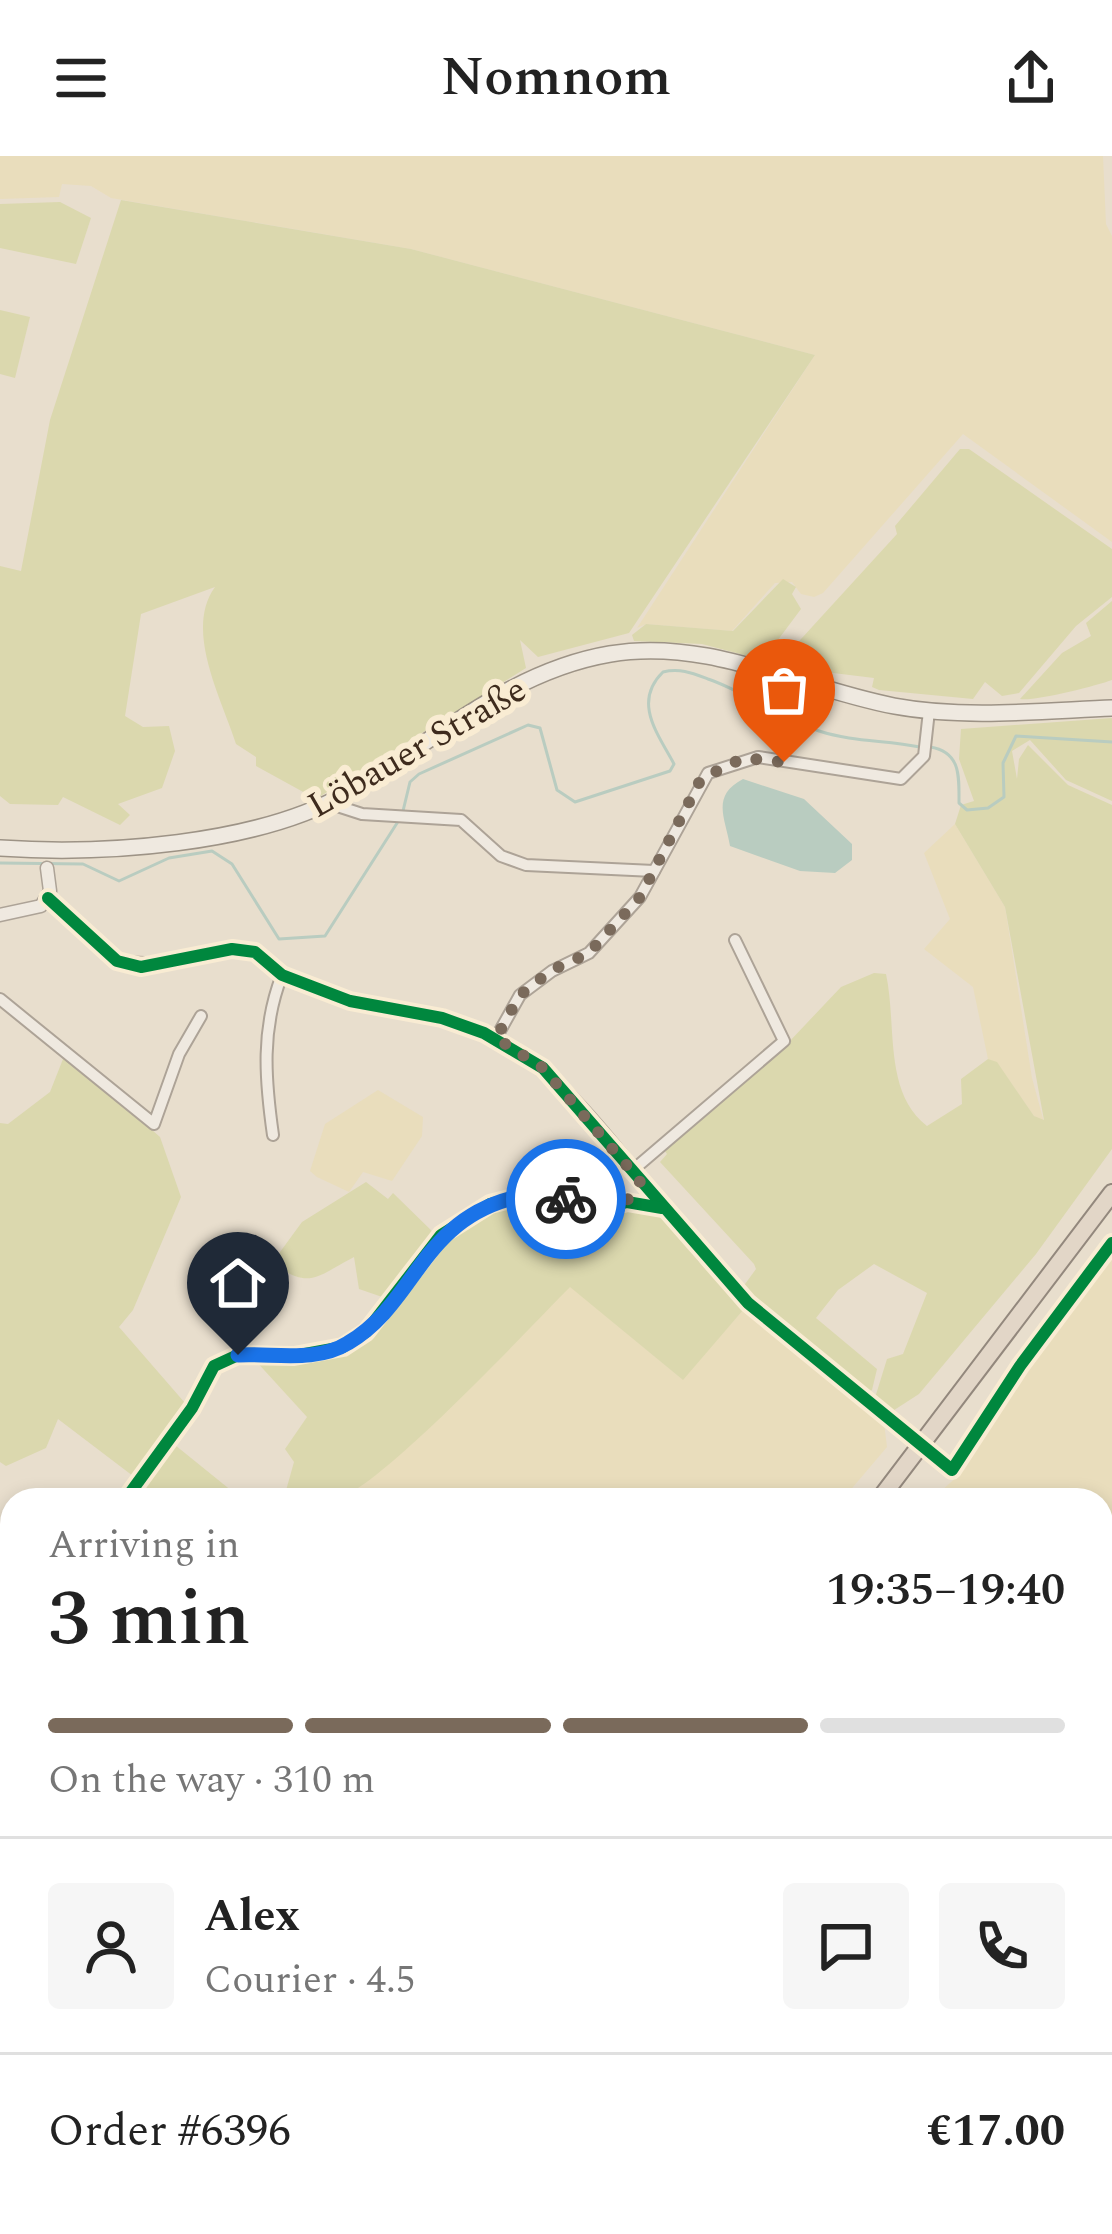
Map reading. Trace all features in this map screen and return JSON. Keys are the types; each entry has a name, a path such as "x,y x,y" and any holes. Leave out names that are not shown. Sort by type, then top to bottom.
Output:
{"highway":[{"path":"888,1488 1112,1193"}],"main road":[{"name":"Löbauer Straße","path":"0,848 47,859 160,844 295,816 328,803 509,688 570,664 636,650 701,655 928,711 1112,709"}],"street":[{"path":"496,1038 520,995 552,970 589,953 640,897 701,779 733,761 758,757 901,779 924,756 928,711"},
{"path":"328,803 392,818 461,820 501,856 526,865 654,872"},
{"path":"47,859 48,898 118,961 142,967 232,949 255,952 282,975 350,1001 442,1018 496,1038 543,1068 704,1257"},
{"path":"0,915 34,909 48,898"},
{"path":"627,1202 637,1176 784,1041 735,940"},
{"path":"273,1135 264,1074 272,1002 282,975"},
{"path":"0,999 154,1124 179,1054 201,1016"},
{"path":"133,1488 223,1360 343,1347 366,1331 441,1235 490,1204 544,1190 597,1210 627,1202 662,1208"}],"shaded area":[{"path":"0,156 1103,156 1106,224 1112,236 1112,542 963,434 823,593 814,597 801,594 792,582 775,583 732,631 646,624 637,628 815,355 411,249 111,198 91,186 62,184 59,197 0,199"},
{"path":"121,200 411,249 815,355 629,633 538,657 520,640 526,668 316,799 256,766 256,757 236,744 204,643 206,604 215,587 141,614 125,716 143,727 169,726 175,751 162,788 118,804 130,815 120,825 63,797 58,805 10,804 0,796 0,566 21,571 50,420"},
{"path":"60,202 91,218 76,264 0,248 0,204"},
{"path":"0,310 30,317 15,378 0,374"},
{"path":"960,449 969,449 1112,549 1112,597 1076,626 1019,693 1002,696 985,682 973,699 879,690 872,687 874,678 825,672 791,650 897,534 895,526"},
{"path":"783,579 796,587 792,594 801,609 763,660 702,644 634,641 632,635 646,624 733,631"},
{"path":"1112,601 1112,680 1020,699 1062,653 1091,636 1086,623"},
{"path":"1112,718 1112,801 1066,780 1030,740 1012,751 1017,779 1019,759 1028,745 1068,785 1112,805 1112,1149 1036,1254 919,1394 888,1414 874,1401 887,1359 903,1354 927,1293 874,1264 838,1290 816,1318 877,1369 872,1390 862,1395 740,1291 756,1269 754,1264 660,1162 667,1154 662,1147 788,1043 841,987 874,973 886,974 894,1056 904,1095 927,1126 962,1104 961,1079 988,1059 997,1062 1034,1116 1044,1120 1005,907 955,824 961,805 974,801 959,759 961,729"},
{"path":"743,779 804,799 852,844 852,860 835,873 800,871 730,846 724,800"},
{"path":"955,824 1005,907 1032,1078 1044,1122 1034,1116 997,1063 988,1059 973,987 924,949 950,919 924,853"},
{"path":"65,1054 160,1137 181,1197 133,1310 119,1327 185,1403 133,1476 58,1419 46,1448 6,1466 0,1462 0,1123 8,1124 50,1092"},
{"path":"378,1090 423,1117 422,1136 392,1181 363,1172 349,1192 317,1177 310,1171 325,1124"},
{"path":"366,1182 388,1199 393,1193 437,1236 388,1299 359,1289 354,1257 313,1278 296,1276 272,1263 302,1222"},
{"path":"543,1193 598,1214 634,1208 658,1212 744,1309 683,1380 570,1287 417,1439 358,1488 287,1488 294,1462 285,1449 307,1417 253,1358 343,1349 401,1295 457,1230 486,1210"},
{"path":"1112,1258 1112,1488 944,1488 960,1474 1020,1375"},
{"path":"570,1286 682,1379 744,1309 884,1423 887,1447 852,1488 352,1488 445,1412"},
{"path":"170,1441 228,1488 139,1488"}],"waterway":[{"path":"403,811 410,782 419,774 528,725 540,728 557,790 575,802 670,771 674,764 655,730 649,706 654,683 669,671 722,684 819,731 920,747"},
{"path":"930,747 953,760 959,803 967,810 988,808 1004,797 1003,763 1016,736 1112,742"},
{"path":"0,863 83,864 119,881 169,858 212,851 232,864 279,939 325,936 399,820"}],"cycle path":[{"path":"48,898 117,961 141,967 232,949 255,952 282,975 350,1001 442,1018 484,1033 543,1068 748,1303 952,1470 1020,1366 1112,1243"},
{"path":"134,1488 192,1408 214,1366 238,1355 294,1356 343,1347 366,1332 441,1235 490,1204 544,1190 597,1210 627,1202 662,1208"}],"way so far":[{"path":"566,1199 597,1210 612,1207 627,1202 640,1181 543,1068 496,1038 520,995 552,970 589,953 640,897 701,779 743,758 784,762"}],"route":[{"path":"238,1355 294,1356 343,1347 366,1331 441,1235 490,1204 544,1190 566,1199"}]}
